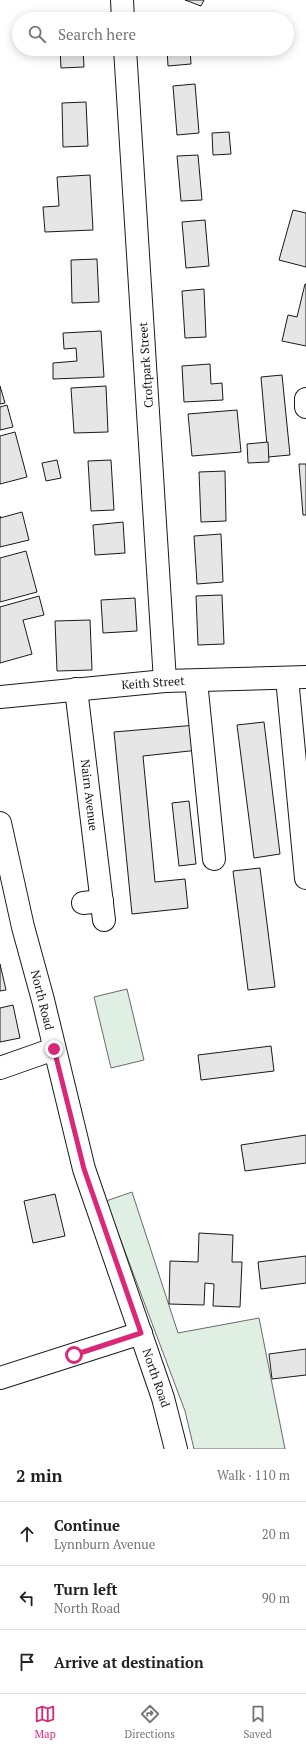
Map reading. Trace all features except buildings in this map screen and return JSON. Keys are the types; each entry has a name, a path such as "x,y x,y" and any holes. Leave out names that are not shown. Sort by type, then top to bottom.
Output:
{"street":[{"path":"122,0 123,12"},
{"name":"Croftpark Street","path":"125,56 165,681"},
{"path":"306,399 306,407"},
{"path":"296,677 306,878"},
{"name":"Keith Street","path":"0,697 165,681 296,677"},
{"path":"196,681 214,859"},
{"name":"Nairn Avenue","path":"76,690 96,908"},
{"name":"North Road","path":"0,823 23,927 43,1000 84,1169 168,1415 176,1449"},
{"path":"0,1068 54,1049"},
{"path":"0,1378 141,1333"}],"green space":[{"path":"127,989 144,1060 111,1068 94,997"},
{"path":"132,1192 178,1333 259,1318 285,1449 194,1449 185,1411 106,1201"}],"route":[{"path":"54,1049 84,1169 141,1333 74,1355"}]}
